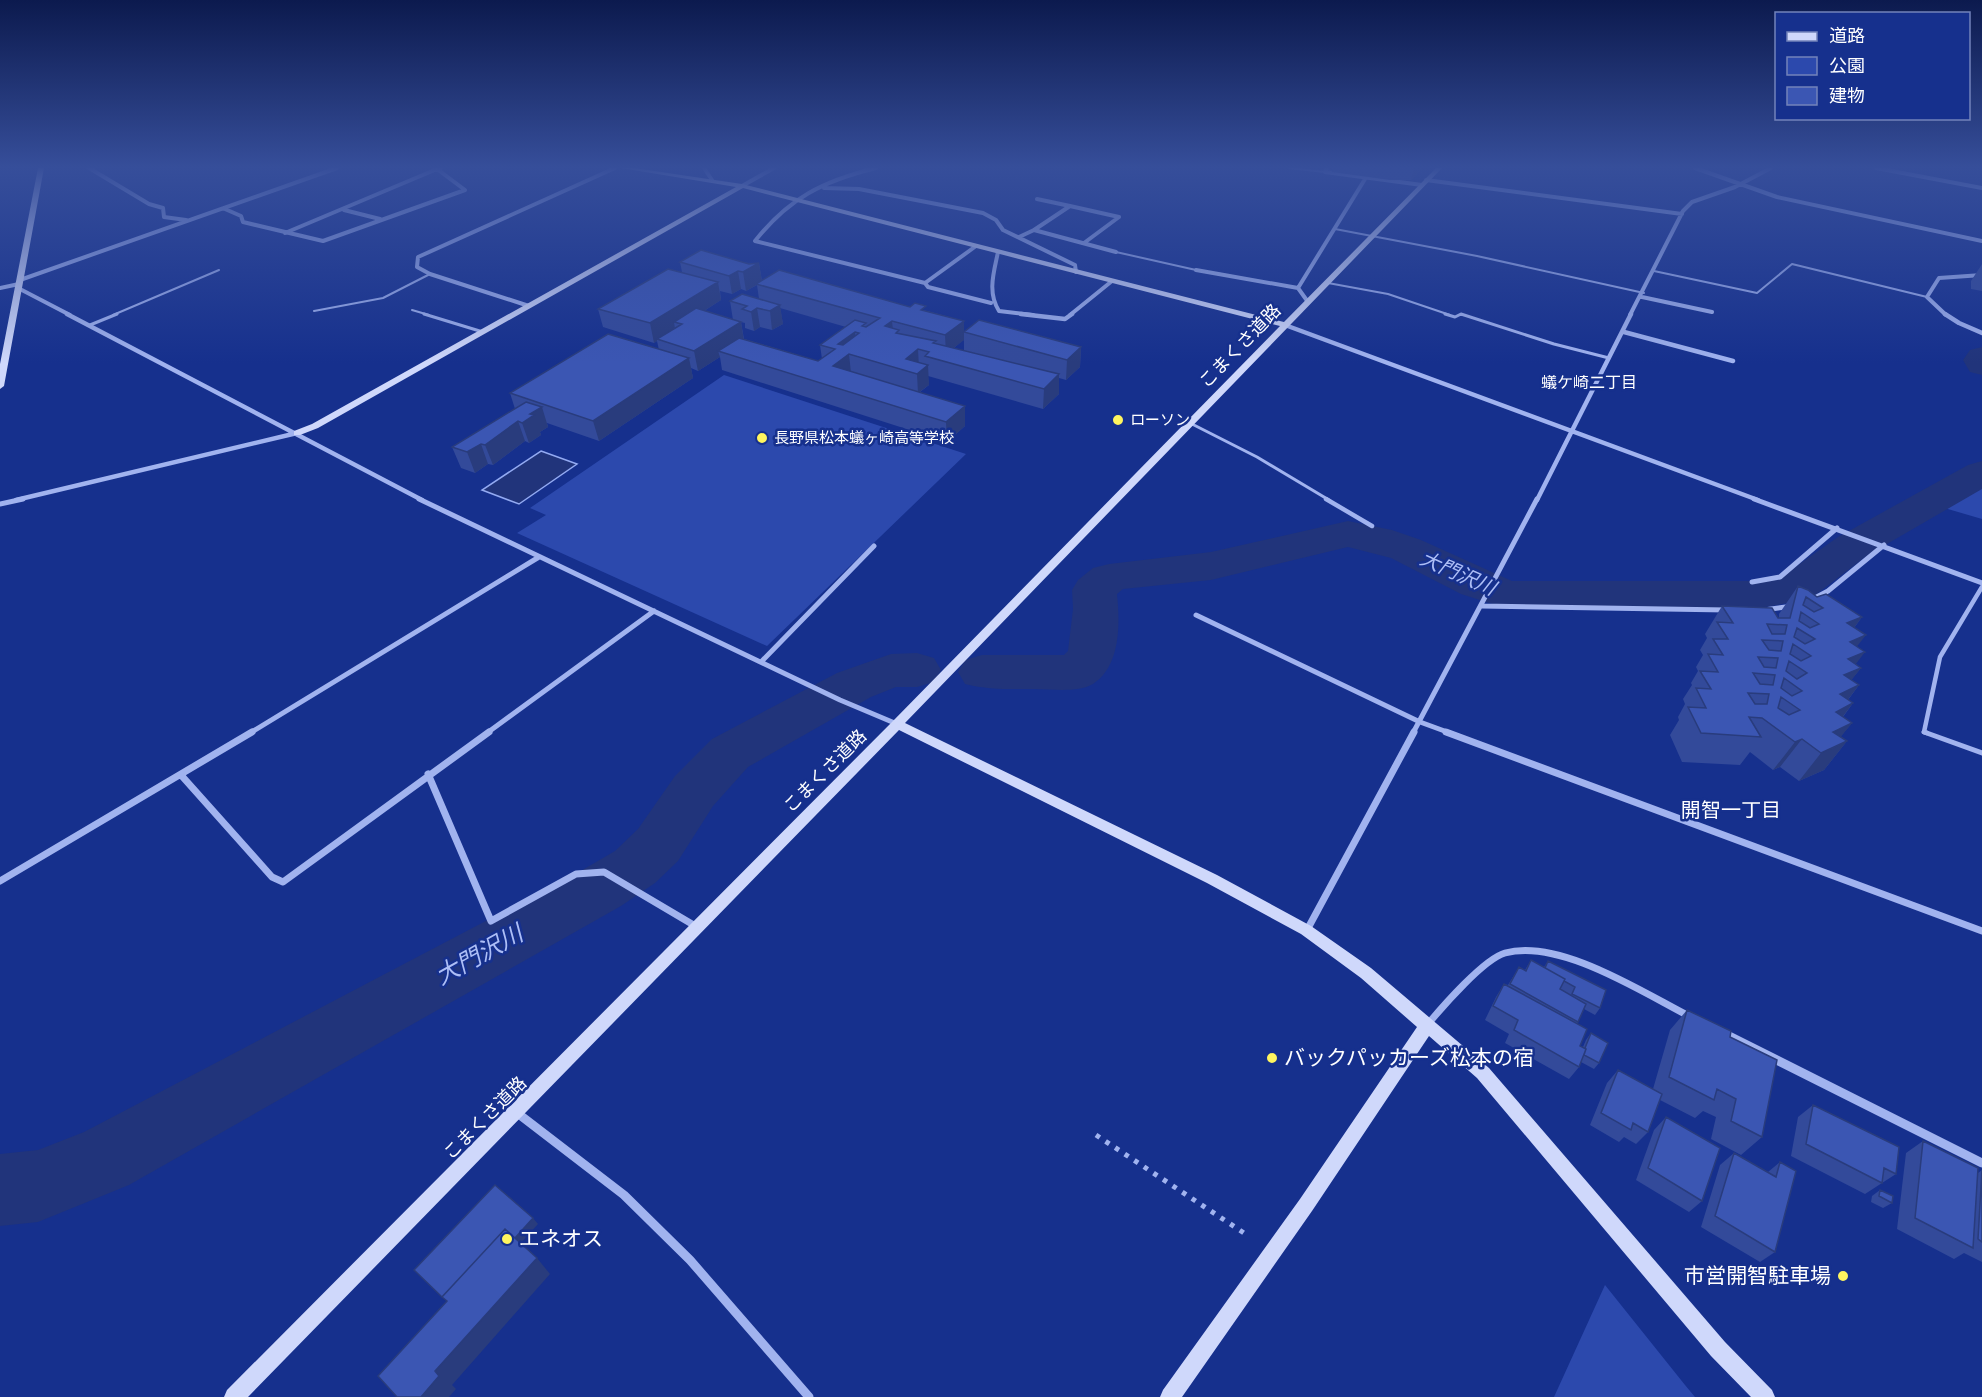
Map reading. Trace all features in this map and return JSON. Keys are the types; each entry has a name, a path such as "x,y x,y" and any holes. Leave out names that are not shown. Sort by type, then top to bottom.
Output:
{"street":[{"path":"0,386 29,233"},
{"path":"0,288 19,284 153,233"},
{"path":"286,233 323,241 345,233"},
{"path":"471,233 418,257 417,267 430,274 529,306"},
{"path":"0,504 297,433 315,426 658,233"},
{"path":"762,233 754,241 925,283 928,287 991,303 999,311 1065,319 1112,281"},
{"path":"927,233 1285,325 1982,583"},
{"path":"1010,233 1075,265 1076,272"},
{"path":"1019,237 1027,233"},
{"path":"1046,233 1116,252"},
{"path":"1084,243 1097,233"},
{"path":"1298,288 1320,248 1332,233"},
{"name":"こまくさ道路","path":"234,1397 897,724 1375,233"},
{"path":"1306,930 1494,584 1673,233"},
{"path":"1946,233 1982,241"},
{"path":"925,283 976,246"},
{"path":"991,303 998,252"},
{"path":"1196,270 1298,288 1308,302"},
{"path":"1982,275 1939,278 1927,297 1958,325 1982,333"},
{"path":"19,284 90,325 401,490 840,700 897,724 1212,879 1306,930 1366,973 1483,1073 1711,1340 1765,1397"},
{"path":"1643,295 1712,312"},
{"path":"1624,332 1733,360"},
{"path":"1752,582 1780,577 1837,528"},
{"path":"1760,611 1802,604 1828,591 1884,545"},
{"path":"762,661 874,546"},
{"path":"0,881 181,775 538,557"},
{"path":"1482,606 1737,610"},
{"path":"181,775 272,877 283,882 654,611"},
{"path":"1196,615 1420,722 1982,931"},
{"path":"428,774 491,921 576,874 604,872 697,927"},
{"path":"1170,1397 1306,1205 1443,1003 1504,953 1532,950 1568,957 1696,1020"},
{"path":"1717,1030 1982,1163"},
{"path":"516,1112 624,1195 690,1260 809,1397"}],"lane":[{"path":"1357,233 1643,295"},
{"path":"1116,252 1196,270"},
{"path":"1654,271 1757,293 1792,264 1927,297"},
{"path":"90,325 219,270"},
{"path":"314,311 383,298 430,274"},
{"path":"1328,283 1388,294 1455,317 1461,314 1554,344 1609,358"},
{"path":"412,310 483,332"},
{"path":"1190,423 1257,456 1372,526"},
{"path":"1982,587 1940,657 1924,732 1982,753"}],"path":[{"path":"1096,1135 1247,1235"}],"green space":[{"path":"724,375 966,454 767,646 517,533 546,515 530,508"},
{"path":"1982,484 1982,519 1941,507"},
{"path":"1605,1285 1685,1385 1695,1397 1554,1397"}],"shaded area":[{"path":"541,451 577,464 519,504 482,490"}],"building":[{"path":"701,250 749,264 759,263 743,272 738,271 729,276 680,262"},
{"path":"668,269 718,282 650,323 598,309"},
{"path":"779,270 910,307 915,303 926,306 921,310 964,321 945,335 892,321 885,326 899,330 896,333 936,341 933,343 1059,374 1044,389 925,356 929,352 918,349 906,359 928,365 917,374 849,354 833,366 965,406 946,422 718,351 739,338 818,361 835,349 820,345 855,320 866,323 862,326 866,327 880,318 756,284","holes":["855,332 859,333 843,345 838,344"]},
{"path":"742,294 780,305 770,311 757,308 751,312 742,309 747,306 730,301"},
{"path":"696,308 741,322 694,351 657,339 682,324 674,322"},
{"path":"979,320 1081,347 1067,360 964,332"},
{"path":"608,334 689,358 593,421 510,393"},
{"path":"526,402 542,407 530,414 534,415 522,423 518,421 485,445 481,444 467,452 452,447"},
{"path":"1798,586 1817,597 1826,594 1862,617 1847,623 1866,635 1850,642 1865,652 1848,659 1861,668 1844,675 1859,685 1840,694 1853,703 1836,712 1852,723 1833,732 1847,741 1821,753 1802,739 1795,742 1762,718 1749,717 1761,737 1701,733 1688,707 1706,708 1696,688 1711,689 1700,671 1718,672 1708,654 1723,655 1713,639 1728,639 1717,622 1733,623 1722,606 1772,608 1778,618 1790,618","holes":["1806,597 1823,608 1814,612 1803,605","1801,612 1819,624 1810,628 1799,621","1767,624 1787,625 1785,634 1772,634","1797,628 1815,639 1805,644 1794,637","1762,640 1783,641 1781,651 1769,650","1793,644 1811,656 1801,661 1790,654","1758,657 1778,658 1776,668 1764,667","1789,661 1807,673 1797,679 1786,671","1753,673 1775,675 1773,685 1760,684","1784,678 1802,691 1792,696 1781,688","1748,693 1769,694 1767,704 1755,704","1781,697 1800,710 1789,715 1778,708"]},
{"path":"1531,960 1565,979 1560,989 1586,1004 1578,1022 1510,984 1519,967 1526,971"},
{"path":"1548,961 1606,990 1600,1008 1572,994 1575,987 1545,968"},
{"path":"1504,984 1587,1029 1580,1046 1586,1049 1579,1067 1514,1030 1518,1020 1493,1006"},
{"path":"1687,1010 1731,1031 1730,1037 1777,1060 1762,1137 1731,1121 1736,1099 1717,1089 1714,1100 1669,1077"},
{"path":"1591,1033 1608,1043 1599,1063 1584,1055"},
{"path":"1618,1070 1662,1094 1648,1132 1633,1123 1631,1130 1601,1113"},
{"path":"1813,1105 1899,1147 1896,1174 1884,1168 1882,1183 1806,1144"},
{"path":"1666,1117 1720,1148 1702,1201 1648,1168"},
{"path":"1923,1141 1978,1168 1973,1248 1915,1218"},
{"path":"1734,1153 1776,1177 1780,1162 1796,1171 1775,1252 1715,1216"},
{"path":"1982,1170 1982,1242 1978,1239"},
{"path":"495,1185 533,1218 515,1238 505,1229 442,1297 414,1270"},
{"path":"1880,1190 1893,1196 1892,1203 1879,1196"},
{"path":"505,1229 537,1258 435,1371 439,1376 421,1397 397,1397 378,1376 447,1301 442,1297"}],"waterway":[{"name":"大門沢川","path":"1982,357 1980,360 1982,365"},
{"name":"大門沢川","path":"982,672 1076,672 1091,656 1096,609 1094,590 1109,578 1134,573 1211,566 1348,534 1377,539 1406,549 1477,584 1508,595 1686,597 1755,595 1794,589 1853,546 1982,473"},
{"name":"大門沢川","path":"0,1190 38,1186 104,1160 600,889 635,867 658,845 694,791 730,753 854,685 891,671 917,670"}],"place":[{"name":"ローソン","path":"1118,420"},
{"name":"長野県松本蟻ヶ崎高等学校","path":"762,438"},
{"name":"バックパッカーズ松本の宿","path":"1272,1058"},
{"name":"エネオス","path":"507,1239"},
{"name":"市営開智駐車場","path":"1843,1276"}],"district":[{"name":"蟻ケ崎二丁目","path":"1589,382"},
{"name":"開智一丁目","path":"1731,810"}]}
